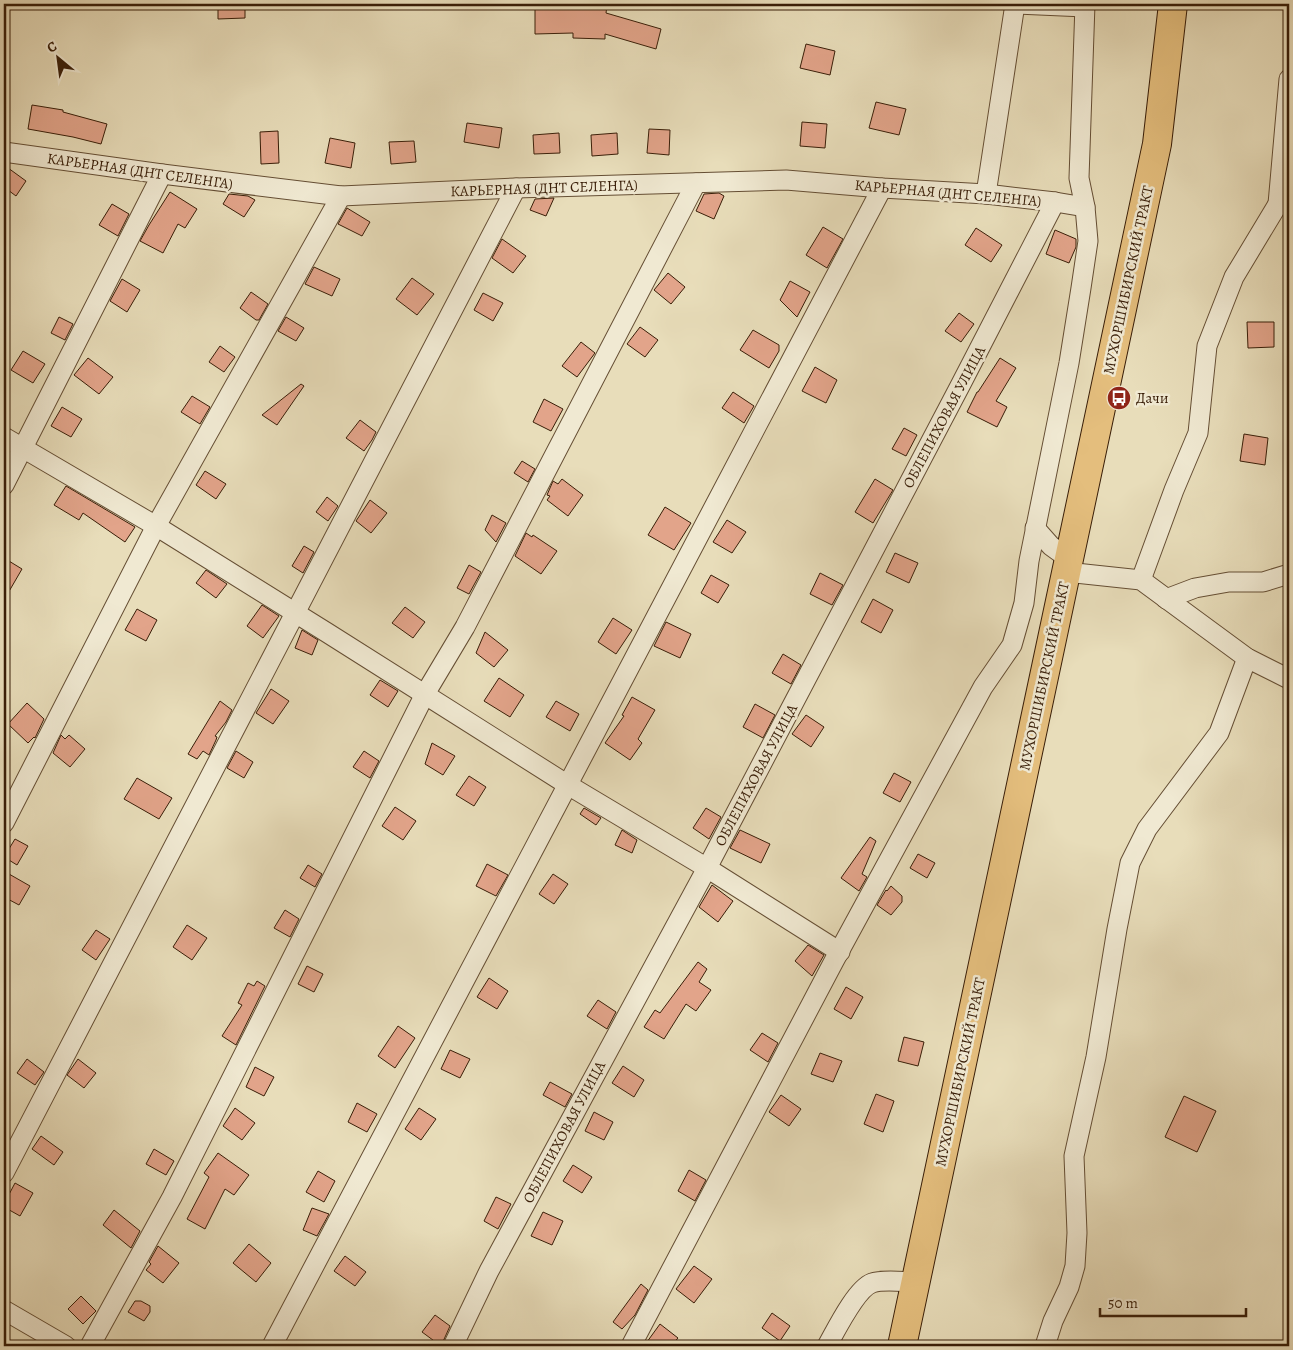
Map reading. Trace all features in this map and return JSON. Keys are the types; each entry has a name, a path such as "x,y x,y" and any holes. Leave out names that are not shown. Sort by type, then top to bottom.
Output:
{"main road":[{"name":"МУХОРШИБИРСКИЙ ТРАКТ","path":"902,1346 1157,144 1173,4"}],"street":[{"path":"631,1346 983,687 1012,645 1024,603 1035,528 1069,363 1088,241 1085,207 1079,178 1085,5 1015,4 986,194"},
{"path":"1141,580 1174,490 1198,433 1207,346 1234,277 1284,199 1289,79"},
{"name":"КАРЬЕРНАЯ (ДНТ СЕЛЕНГА)","path":"4,152 341,196 516,188 786,180 986,194 1085,207"},
{"path":"4,485 162,174"},
{"path":"90,1346 172,1197 425,694 465,627 696,183"},
{"path":"4,1173 516,188"},
{"path":"272,1346 882,188"},
{"path":"4,823 156,526 341,196"},
{"name":"ОБЛЕПИХОВАЯ УЛИЦА","path":"453,1346 494,1262 707,868 1055,202"},
{"path":"4,437 156,526 568,785 707,868 840,952"},
{"path":"1035,528 1068,566 1141,580 1247,658 1289,679"},
{"path":"1166,599 1195,588 1229,582 1263,582 1289,574"},
{"path":"1045,1346 1053,1321 1069,1287 1075,1266 1077,1233 1074,1156 1096,1058 1130,863 1147,829 1219,733 1247,658"},
{"path":"827,1346 857,1296 872,1283 916,1282"},
{"path":"4,1310 66,1346"}],"building":[{"path":"218,4 245,4 245,18 218,19"},
{"path":"535,4 607,5 606,13 661,29 656,49 605,34 605,39 573,38 573,33 535,34"},
{"path":"806,44 835,51 830,75 800,68"},
{"path":"876,102 906,109 899,135 869,128"},
{"path":"32,105 63,110 63,112 107,124 101,144 28,129"},
{"path":"802,122 827,124 825,148 800,146"},
{"path":"467,123 502,128 499,148 464,142"},
{"path":"649,129 670,130 669,155 647,153"},
{"path":"278,131 279,163 261,164 260,132"},
{"path":"559,133 560,153 534,154 533,135"},
{"path":"617,133 618,154 592,156 591,135"},
{"path":"330,138 355,143 351,168 325,163"},
{"path":"414,141 416,162 391,164 389,142"},
{"path":"4,165 26,181 16,196 4,187"},
{"path":"170,192 197,209 185,228 178,224 163,253 140,241"},
{"path":"719,193 724,196 714,219 696,211 704,194"},
{"path":"229,194 248,196 255,200 244,217 223,204"},
{"path":"554,198 546,216 530,210 535,199"},
{"path":"112,204 129,214 118,236 99,225"},
{"path":"347,208 370,222 362,236 338,224"},
{"path":"823,227 843,239 827,268 806,255"},
{"path":"976,228 1002,245 991,262 965,245"},
{"path":"1055,230 1076,239 1076,247 1069,263 1046,254"},
{"path":"502,239 526,256 513,273 492,258"},
{"path":"314,267 340,279 332,296 305,284"},
{"path":"668,273 685,287 671,304 654,290"},
{"path":"412,278 434,294 417,315 396,299"},
{"path":"122,279 140,290 127,312 110,301"},
{"path":"790,281 810,292 797,317 780,300"},
{"path":"251,292 268,304 259,320 256,320 240,308"},
{"path":"483,293 503,303 493,321 474,310"},
{"path":"959,313 974,324 961,342 945,331"},
{"path":"59,317 73,324 65,340 51,333"},
{"path":"286,317 304,328 296,341 278,331"},
{"path":"1247,322 1274,322 1274,347 1248,348"},
{"path":"640,327 658,340 645,357 627,344"},
{"path":"753,330 779,345 779,351 769,368 740,350"},
{"path":"581,342 595,353 577,377 562,366"},
{"path":"220,346 235,357 224,372 209,362"},
{"path":"23,351 45,364 33,383 11,370"},
{"path":"88,358 113,377 99,394 74,375"},
{"path":"1000,358 1016,368 996,401 1007,407 997,427 967,412 977,392"},
{"path":"815,367 837,380 826,403 802,391"},
{"path":"301,384 304,386 277,425 262,415"},
{"path":"733,392 754,406 744,423 722,408"},
{"path":"192,396 210,407 200,424 181,412"},
{"path":"544,399 563,409 551,431 533,422"},
{"path":"62,407 82,419 71,437 51,426"},
{"path":"360,420 376,432 364,451 346,438"},
{"path":"904,428 917,435 906,456 892,449"},
{"path":"1244,434 1268,438 1265,465 1240,461"},
{"path":"522,461 535,469 528,482 514,473"},
{"path":"205,471 226,484 216,499 196,485"},
{"path":"562,479 583,495 568,516 547,500 550,496 547,495 553,481 558,484"},
{"path":"875,479 893,490 873,523 855,512"},
{"path":"66,486 135,527 125,542 83,513 79,520 54,505"},
{"path":"327,497 338,506 328,521 316,512"},
{"path":"370,500 387,513 371,533 356,521"},
{"path":"665,507 691,523 674,550 648,535"},
{"path":"492,515 506,523 496,542 485,530"},
{"path":"727,520 746,532 732,553 713,542"},
{"path":"526,533 532,537 533,535 557,551 541,574 515,556"},
{"path":"304,546 314,552 303,573 292,566"},
{"path":"895,553 918,563 909,583 886,572"},
{"path":"4,558 22,569 4,600"},
{"path":"469,565 481,572 469,594 457,588"},
{"path":"206,570 227,584 216,598 196,583"},
{"path":"820,573 843,585 832,605 810,594"},
{"path":"711,575 729,585 718,603 701,593"},
{"path":"873,599 893,610 881,633 861,622"},
{"path":"262,605 279,616 263,638 247,626"},
{"path":"405,607 425,622 413,638 392,623"},
{"path":"137,609 157,620 146,641 125,630"},
{"path":"613,618 632,630 616,654 598,642"},
{"path":"666,622 691,634 680,658 654,646"},
{"path":"302,630 318,640 312,655 295,648"},
{"path":"485,632 508,650 494,667 476,653"},
{"path":"783,654 801,665 791,684 772,673"},
{"path":"499,678 524,695 510,717 484,701"},
{"path":"380,680 398,691 388,707 370,695"},
{"path":"271,689 289,701 273,724 256,713"},
{"path":"632,697 655,710 638,739 642,743 630,760 605,743 624,716 622,715"},
{"path":"220,701 232,710 226,722 215,736 217,737 209,755 203,751 197,759 188,754"},
{"path":"556,701 579,714 570,731 546,717"},
{"path":"27,703 44,719 35,738 28,743 8,724"},
{"path":"755,704 775,715 763,738 743,727"},
{"path":"806,715 824,727 811,747 792,734"},
{"path":"61,735 65,739 69,735 85,749 70,767 53,753"},
{"path":"432,743 455,756 443,775 425,764"},
{"path":"236,751 253,762 244,778 227,768"},
{"path":"364,751 379,761 370,778 353,767"},
{"path":"894,773 911,782 900,802 883,793"},
{"path":"469,776 486,787 474,806 456,795"},
{"path":"137,778 172,798 159,819 124,799"},
{"path":"395,807 416,821 403,840 382,826"},
{"path":"584,808 601,818 596,825 580,814"},
{"path":"706,808 721,817 709,839 693,828"},
{"path":"622,830 637,840 632,853 615,845"},
{"path":"740,830 770,844 761,863 730,848"},
{"path":"870,837 876,841 862,874 867,877 859,891 841,878"},
{"path":"15,839 28,846 17,865 4,857"},
{"path":"918,854 935,863 927,878 910,868"},
{"path":"487,864 508,875 496,896 476,886"},
{"path":"308,865 322,874 315,887 300,878"},
{"path":"9,874 30,886 19,905 4,897 4,883"},
{"path":"553,874 568,884 554,904 539,894"},
{"path":"712,885 733,901 718,922 699,907"},
{"path":"891,886 902,896 902,902 891,915 877,905 886,890"},
{"path":"285,910 299,919 290,937 274,928"},
{"path":"187,925 207,938 192,960 173,947"},
{"path":"96,930 110,939 96,960 82,950"},
{"path":"808,945 824,955 812,976 795,961"},
{"path":"698,962 707,969 699,982 711,990 696,1011 686,1004 664,1039 644,1027 655,1010 660,1013"},
{"path":"307,966 323,974 314,992 298,984"},
{"path":"489,978 508,991 497,1009 477,997"},
{"path":"257,981 265,986 236,1045 222,1036 242,1005 238,1003 248,983 254,986"},
{"path":"846,987 863,997 851,1019 834,1009"},
{"path":"598,1000 616,1012 607,1029 587,1016"},
{"path":"398,1026 415,1038 395,1068 378,1056"},
{"path":"762,1033 778,1043 768,1062 750,1050"},
{"path":"904,1037 924,1042 918,1066 898,1061"},
{"path":"450,1050 470,1059 460,1078 441,1069"},
{"path":"820,1053 842,1061 833,1082 811,1074"},
{"path":"27,1059 44,1072 35,1085 17,1073"},
{"path":"78,1059 96,1073 84,1088 67,1075"},
{"path":"623,1066 644,1080 634,1097 612,1083"},
{"path":"255,1067 274,1077 264,1096 246,1087"},
{"path":"550,1082 572,1094 565,1107 543,1095"},
{"path":"876,1094 894,1101 883,1132 864,1124"},
{"path":"781,1095 801,1109 789,1126 769,1112"},
{"path":"1184,1096 1216,1111 1197,1152 1165,1137"},
{"path":"357,1103 377,1114 367,1132 348,1122"},
{"path":"235,1108 255,1123 242,1140 223,1126"},
{"path":"419,1108 436,1119 421,1140 405,1129"},
{"path":"594,1112 613,1122 604,1140 585,1131"},
{"path":"41,1136 63,1152 54,1165 32,1149"},
{"path":"154,1149 174,1161 166,1175 146,1164"},
{"path":"218,1153 249,1175 234,1195 225,1189 205,1229 187,1219 209,1177 204,1173"},
{"path":"573,1165 592,1177 582,1193 563,1181"},
{"path":"689,1170 706,1180 695,1201 678,1191"},
{"path":"318,1171 335,1181 324,1202 306,1192"},
{"path":"15,1183 33,1193 20,1216 4,1207"},
{"path":"496,1197 511,1204 498,1229 484,1221"},
{"path":"312,1208 329,1214 317,1236 303,1230"},
{"path":"114,1210 140,1231 131,1248 103,1225"},
{"path":"543,1212 563,1221 552,1245 531,1236"},
{"path":"249,1244 271,1263 256,1282 233,1263"},
{"path":"158,1246 179,1263 163,1283 146,1270 151,1264 149,1262"},
{"path":"345,1256 366,1272 355,1286 334,1271"},
{"path":"694,1266 712,1279 694,1303 676,1289"},
{"path":"641,1284 648,1290 635,1315 622,1329 613,1322"},
{"path":"81,1296 96,1311 83,1324 68,1309"},
{"path":"135,1301 141,1301 150,1306 150,1312 144,1321 128,1312"},
{"path":"772,1313 790,1326 780,1341 762,1328"},
{"path":"435,1315 450,1326 441,1346 422,1332"},
{"path":"660,1324 678,1338 671,1346 644,1346"}],"place":[{"name":"Дачи","path":"1119,398"}]}
